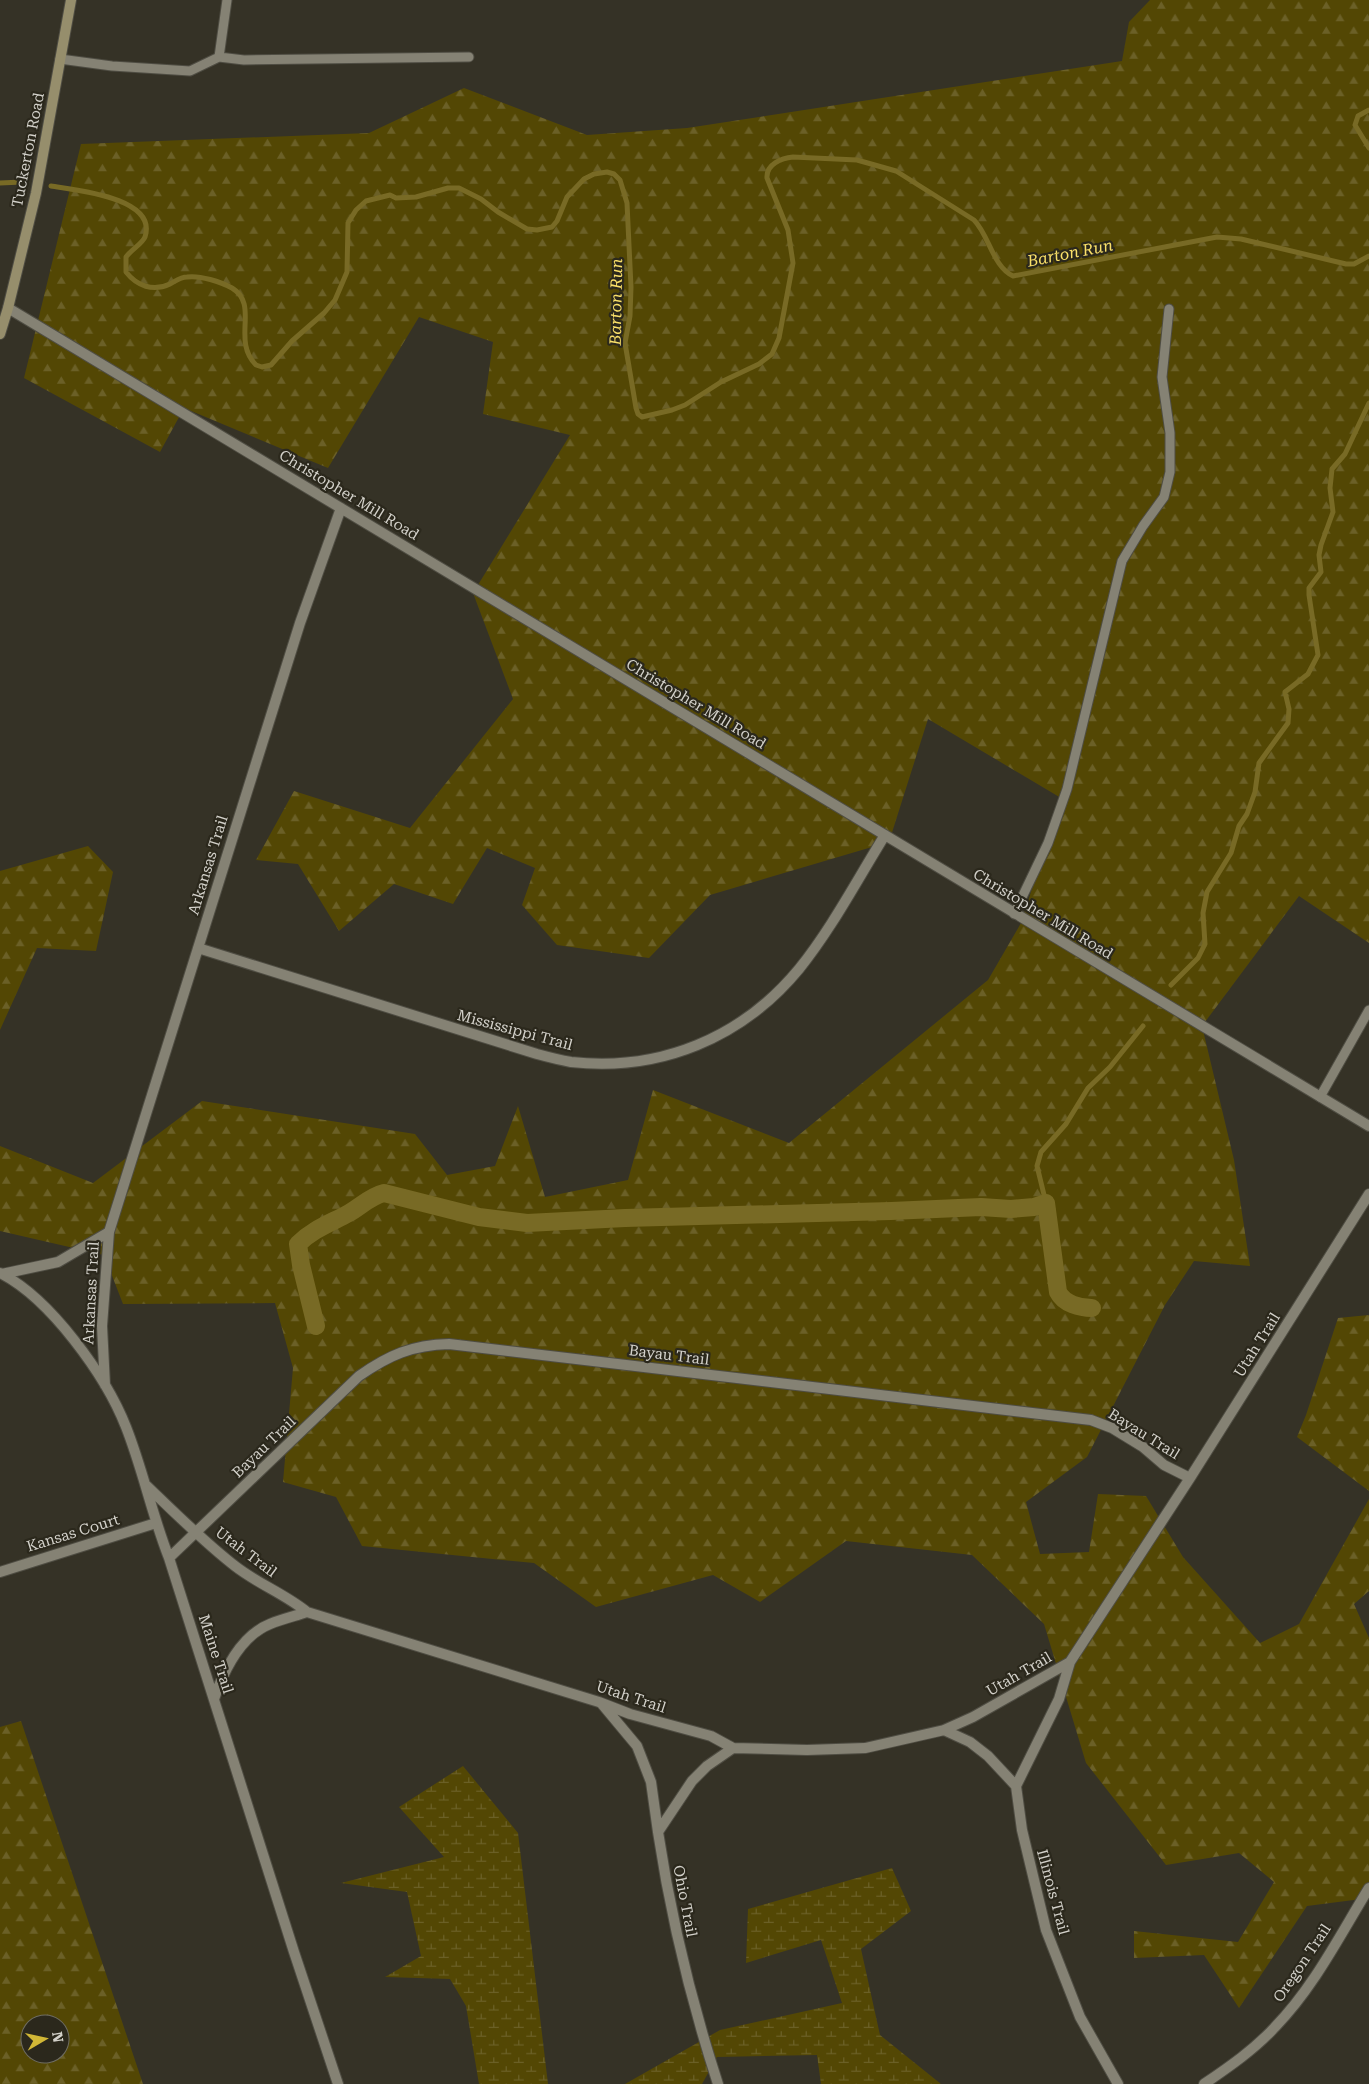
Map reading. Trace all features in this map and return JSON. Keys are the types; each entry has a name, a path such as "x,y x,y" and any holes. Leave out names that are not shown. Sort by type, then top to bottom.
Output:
{"main road":[{"name":"Tuckerton Road","path":"0,334 38,184 71,0"}],"street":[{"name":"Christopher Mill Road","path":"8,308 1369,1126"},
{"name":"Arkansas Trail","path":"105,1386 102,1326 109,1232 300,623 341,508"},
{"name":"Mississippi Trail","path":"198,948 537,1054 570,1062 623,1063 650,1059 690,1048 734,1028 780,990 810,954 885,835"},
{"name":"Utah Trail","path":"1016,1786 1059,1699 1070,1662 1190,1478 1369,1194"},
{"name":"Arkansas Trail","path":"1,1273 58,1262 109,1232"},
{"name":"Maine Trail","path":"1,1273 23,1288 48,1310 73,1338 105,1386 126,1426 147,1486 156,1523 169,1558 294,1952 338,2084"},
{"name":"Bayau Trail","path":"196,1533 359,1376 392,1355 410,1348 429,1344 449,1344 1091,1420 1112,1428 1142,1447 1164,1465 1190,1478"},
{"name":"Utah Trail","path":"147,1486 196,1533 240,1570 290,1598 307,1612 599,1702 630,1714 711,1736 733,1748 807,1750 865,1748 944,1730 973,1717 1070,1662"},
{"name":"Kansas Court","path":"0,1572 156,1523"},
{"name":"Utah Trail","path":"169,1558 196,1533"},
{"path":"214,1699 221,1678 235,1654 249,1638 269,1624 307,1612"},
{"name":"Ohio Trail","path":"599,1702 637,1746 651,1782 675,1933 694,2006 718,2084"},
{"path":"944,1730 970,1742 988,1756 1016,1786"},
{"path":"658,1832 692,1781 707,1766 733,1748"},
{"name":"Illinois Trail","path":"1016,1786 1022,1830 1046,1930 1080,2017 1118,2084"},
{"name":"Oregon Trail","path":"1204,2084 1229,2067 1275,2028 1305,1992 1369,1888"}],"lane":[{"path":"219,57 227,0"},
{"path":"60,59 112,66 190,70 219,57 244,60 469,57"},
{"path":"1014,914 1048,843 1067,789 1122,561 1143,526 1164,497 1170,472 1170,433 1162,377 1169,309"},
{"path":"1320,1097 1369,1010"}],"green space":[{"path":"1150,0 1369,0 1369,943 1299,896 1202,1026 1234,1160 1250,1266 1194,1261 1165,1305 1087,1457 1026,1502 1040,1554 1089,1552 1098,1494 1146,1496 1183,1557 1260,1643 1299,1624 1369,1499 1369,1591 1354,1604 1369,1638 1369,1898 1307,1906 1239,2008 1204,1955 1134,1958 1134,1931 1238,1942 1274,1882 1239,1853 1166,1865 1086,1763 1044,1624 972,1555 846,1541 760,1602 713,1575 596,1607 534,1563 362,1546 336,1497 283,1482 293,1368 275,1303 123,1304 104,1255 0,1231 0,1146 93,1183 202,1101 415,1134 447,1175 495,1166 518,1106 545,1197 628,1180 653,1090 789,1143 988,980 1021,923 1061,798 928,719 889,842 710,895 649,958 557,945 522,905 535,868 487,848 453,904 394,884 339,931 298,864 256,860 294,791 410,828 513,699 473,593 570,435 483,414 493,342 419,317 328,468 184,408 160,452 24,378 81,144 369,133 464,88 587,135 687,128 1122,61 1129,22"},
{"path":"88,846 113,872 96,951 37,948 0,1030 0,871"},
{"path":"1369,1315 1369,1491 1297,1437 1338,1318"},
{"path":"21,1721 143,2084 0,2084 0,1727"},
{"path":"463,1766 518,1833 548,2084 479,2084 466,2006 450,1979 385,1977 421,1956 407,1892 341,1883 444,1857 399,1807"},
{"path":"892,1868 911,1911 861,1949 880,2035 941,2084 821,2084 817,2055 717,2057 702,2084 625,2084 720,2030 842,2003 821,1940 746,1963 748,1909"}],"waterway":[{"name":"Barton Run","path":"1369,110 1358,116 1355,125 1369,148"},
{"name":"Barton Run","path":"51,186 112,198 127,204 139,213 146,223 145,237 126,257 126,272 140,284 158,287 170,284 178,279 198,277 222,283 232,288 240,295 244,304 246,345 249,355 256,365 262,367 271,365 292,341 324,313 335,300 347,272 348,223 356,210 366,201 390,195 396,198 416,197 448,188 459,188 481,199 498,212 527,229 537,230 552,227 557,221 567,197 584,179 594,174 607,172 614,174 620,180 627,203 631,287 630,316 625,343 636,408 638,414 642,417 685,405 721,382 759,364 772,354 779,338 793,263 788,230 767,178 767,173 772,165 780,160 793,157 857,160 896,171 974,220 984,234 1001,266 1013,276 1217,237 1241,239 1346,264 1354,264 1369,256"},
{"name":"Barton Run","path":"0,183 22,182"},
{"path":"1171,985 1198,958 1205,944 1203,913 1207,892 1231,853 1239,826 1247,814 1255,792 1259,763 1288,723 1289,709 1285,692 1308,674 1318,655 1309,588 1321,572 1319,555 1333,512 1330,488 1332,469 1345,454 1369,403"},
{"path":"1046,1203 1037,1166 1041,1152 1066,1124 1088,1088 1110,1067 1143,1026"},
{"path":"316,1326 301,1265 298,1244 316,1230 349,1213 375,1196 384,1193 479,1217 527,1223 625,1218 981,1207 1011,1209 1034,1207 1046,1203 1058,1292 1064,1300 1073,1305 1092,1308"}]}
